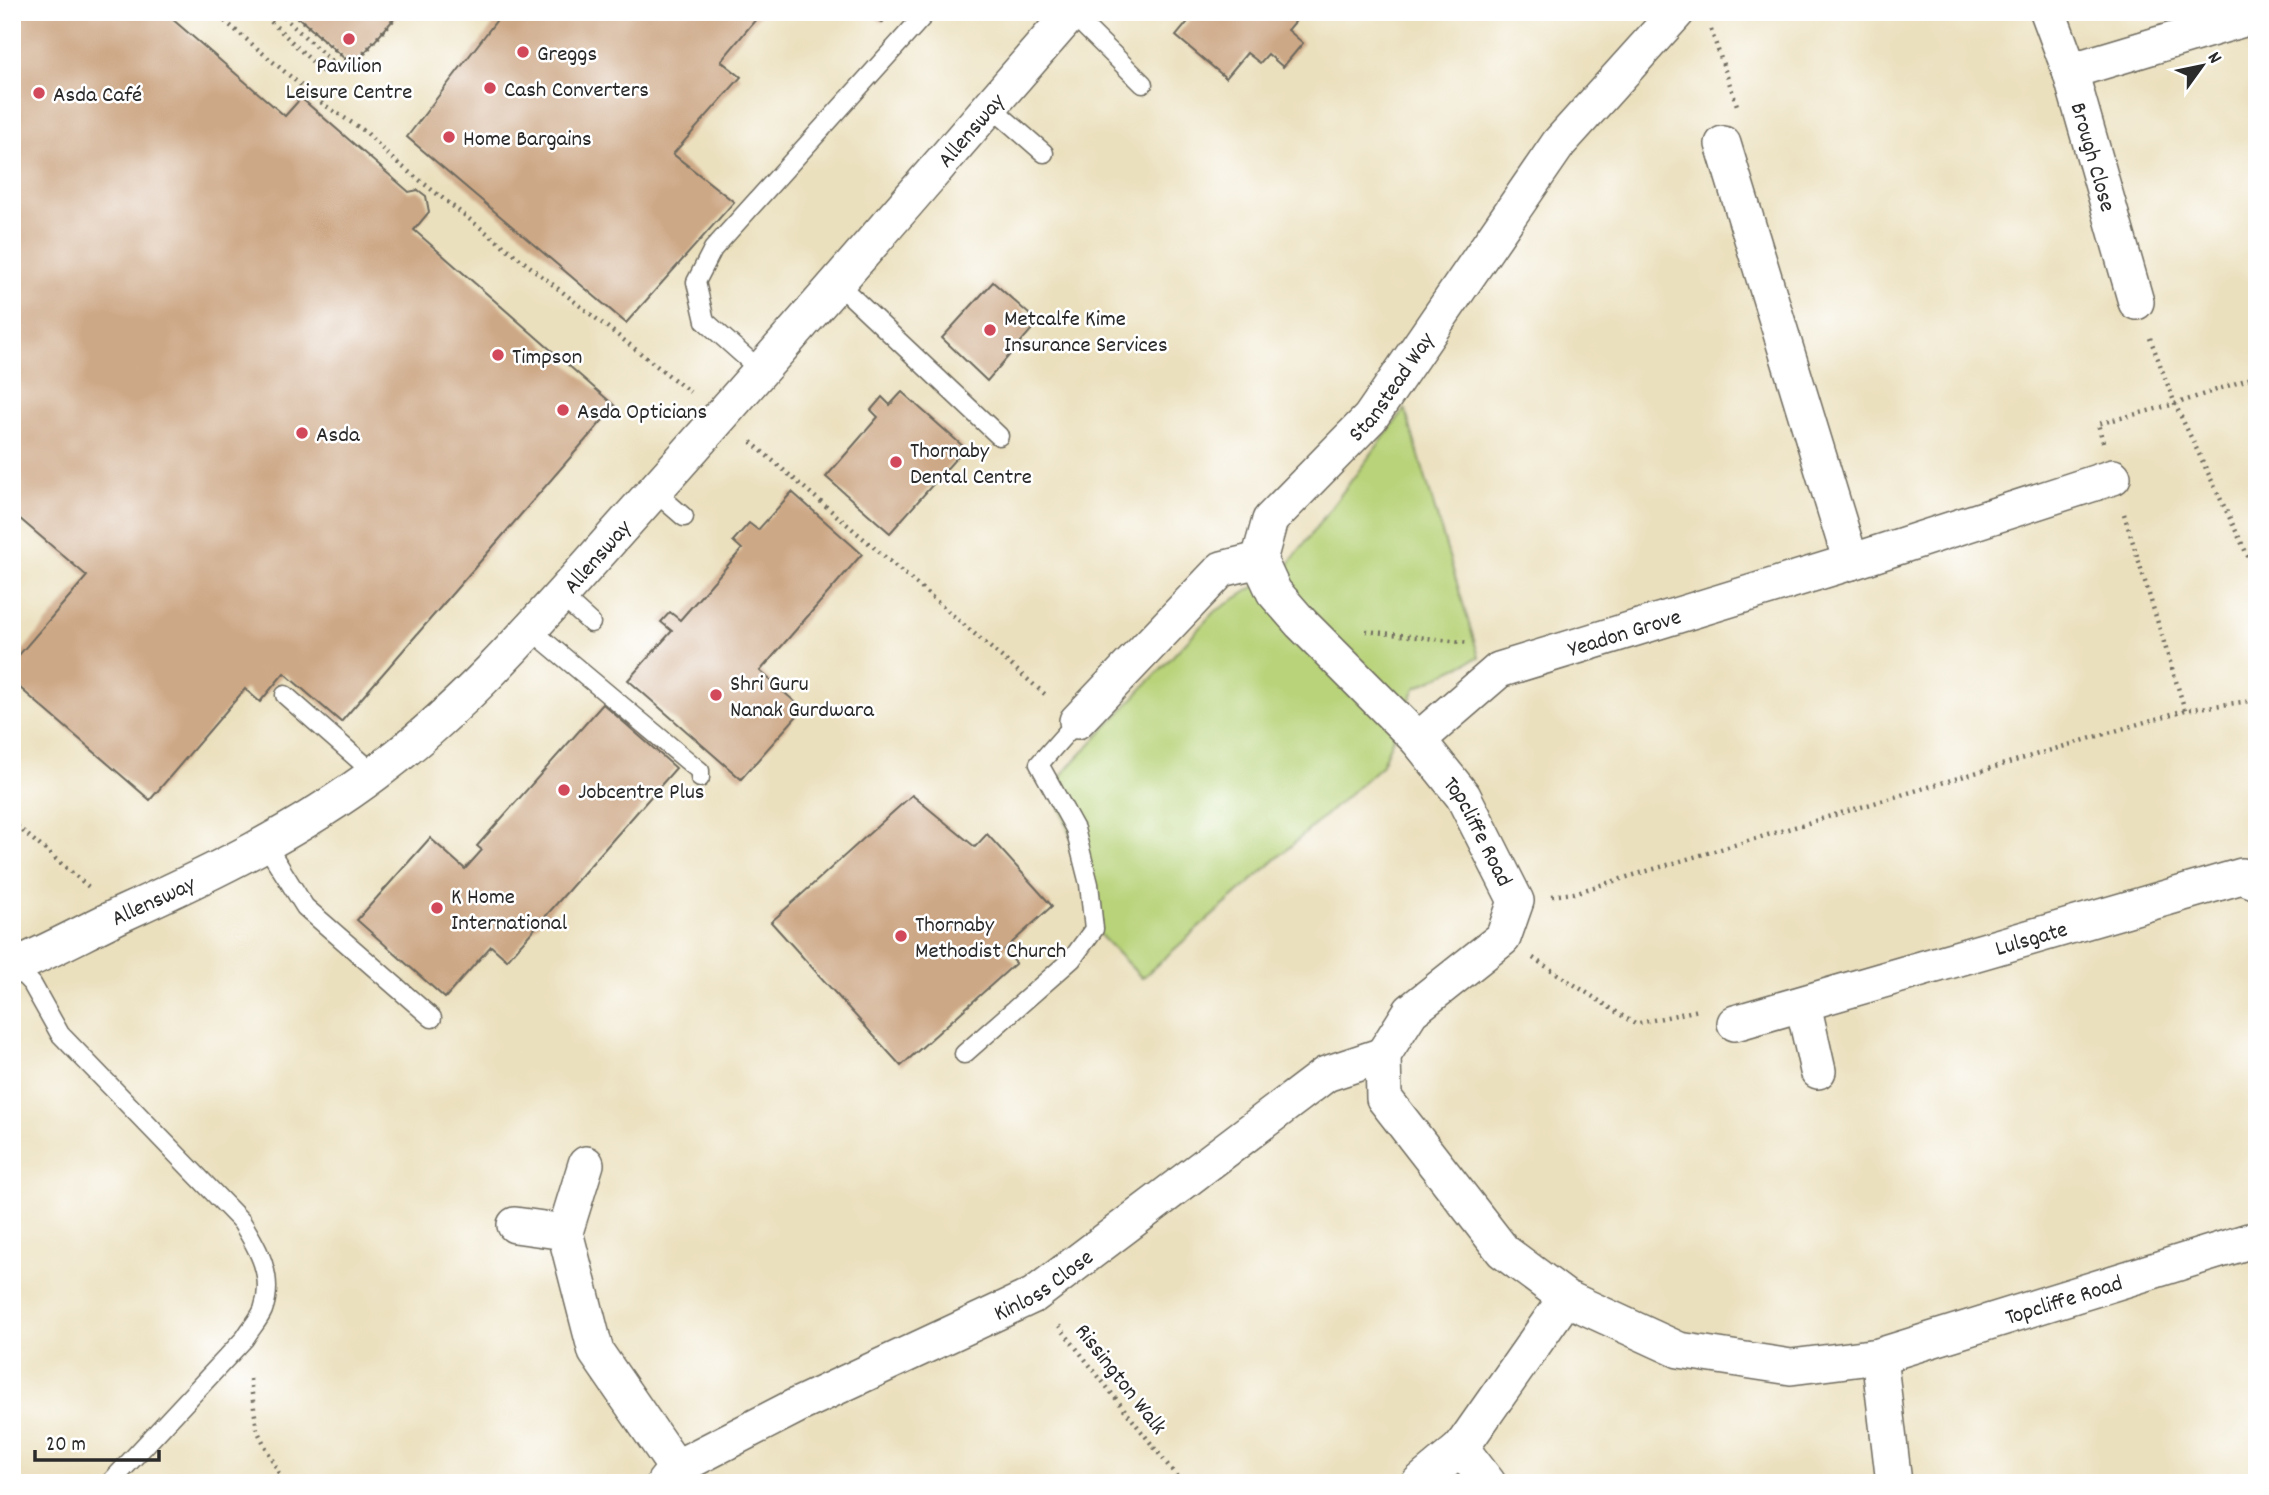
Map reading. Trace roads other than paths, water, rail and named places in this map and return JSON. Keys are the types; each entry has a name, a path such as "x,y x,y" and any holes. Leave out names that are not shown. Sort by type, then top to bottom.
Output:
{"street":[{"name":"Stanstead Way","path":"1259,560 1270,520 1370,418 1559,143 1677,12"},
{"name":"Brough Close","path":"2048,12 2070,71 2136,302"},
{"name":"Allensway","path":"13,966 266,845 375,774 432,729 530,629 654,491 1072,13"},
{"path":"2070,71 2257,15"},
{"path":"1723,144 1852,562"},
{"name":"Yeadon Grove","path":"1418,740 1499,670 1852,562 2113,477"},
{"name":"Topcliffe Road","path":"1259,560 1274,592 1301,623 1418,740 1464,796 1516,901 1503,938 1411,1011 1383,1055 1384,1098 1503,1251 1566,1298 1679,1350 1791,1367 1879,1356 2254,1245"},
{"path":"1077,721 1222,569 1259,560"},
{"name":"Lulsgate","path":"1735,1023 2242,876 2257,882"},
{"path":"1803,1004 1818,1070"},
{"name":"Kinloss Close","path":"565,1232 596,1352 670,1475 798,1405 1034,1295 1326,1074 1383,1055"},
{"path":"515,1225 565,1232 586,1164"},
{"path":"1419,1483 1461,1448 1566,1298"},
{"path":"1879,1356 1894,1483"},
{"path":"1461,1448 1488,1483"}],"lane":[{"path":"761,371 705,321 696,282 713,248 927,12"},
{"path":"1072,13 1143,84"},
{"path":"990,106 1044,153"},
{"path":"837,283 999,436"},
{"path":"654,491 684,517"},
{"path":"561,595 591,623"},
{"path":"530,629 700,771 700,778"},
{"path":"285,695 375,774"},
{"path":"964,1054 1072,959 1094,929 1089,884 1075,829 1039,764 1077,721"},
{"path":"266,845 305,907 432,1018"},
{"path":"13,966 32,984 60,1034 241,1222 260,1252 267,1284 262,1311 245,1338 110,1483"}],"place":[{"name":"Pavilion Leisure Centre","path":"349,39"},
{"name":"Greggs","path":"523,52"},
{"name":"Cash Converters","path":"490,88"},
{"name":"Asda Café","path":"39,93"},
{"name":"Home Bargains","path":"449,137"},
{"name":"Metcalfe Kime Insurance Services","path":"990,330"},
{"name":"Timpson","path":"498,355"},
{"name":"Asda Opticians","path":"563,410"},
{"name":"Asda","path":"302,433"},
{"name":"Thornaby Dental Centre","path":"896,462"},
{"name":"Shri Guru Nanak Gurdwara","path":"716,695"},
{"name":"Jobcentre Plus","path":"564,790"},
{"name":"K Home International","path":"437,908"},
{"name":"Thornaby Methodist Church","path":"901,936"}]}
